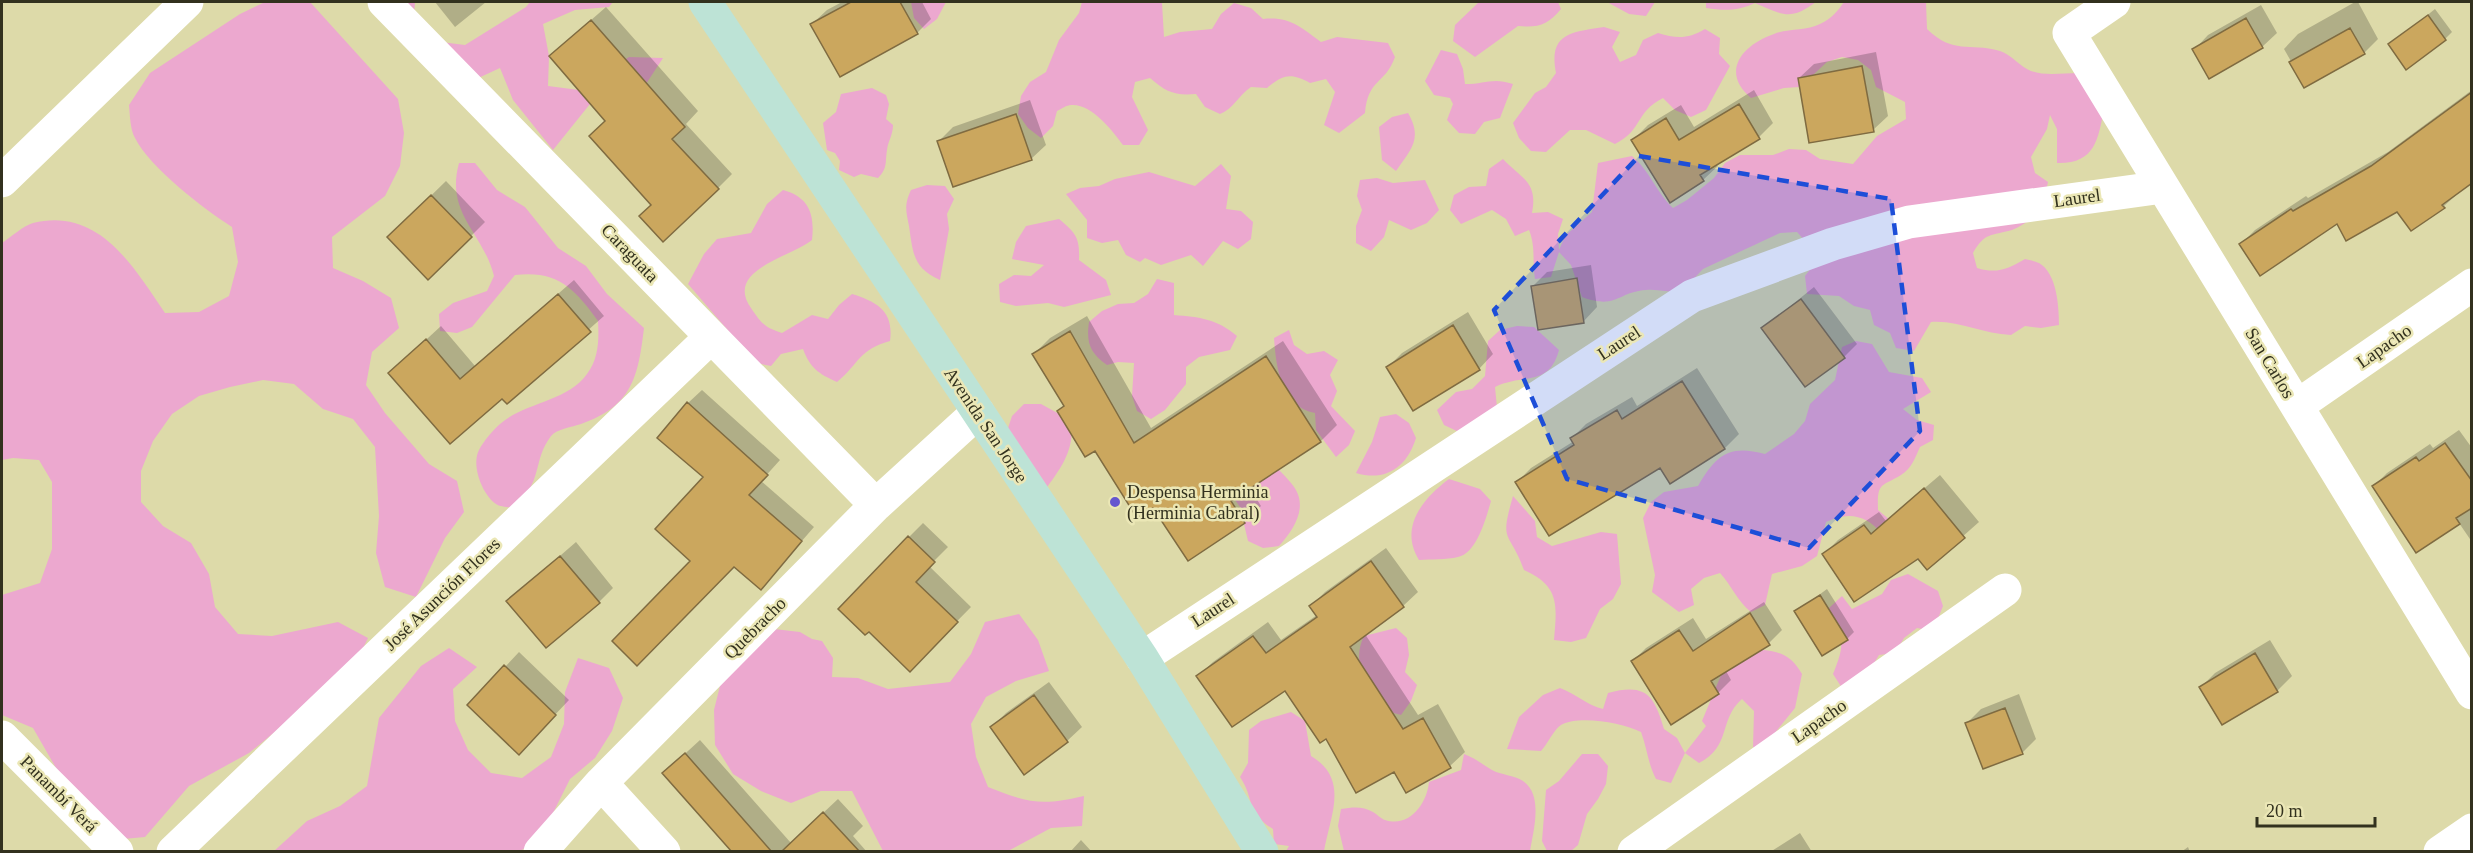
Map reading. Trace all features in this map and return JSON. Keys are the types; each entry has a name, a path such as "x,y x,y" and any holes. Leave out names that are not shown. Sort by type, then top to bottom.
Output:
{"street":[{"path":"2,181 188,2"},
{"name":"Caraguata","path":"384,2 876,505"},
{"name":"Avenida San Jorge","path":"705,2 1142,658 1262,852"},
{"name":"San Carlos","path":"2114,2 2069,33 2472,693"},
{"name":"Laurel","path":"1142,658 1692,296 1833,244 1909,222 2163,187"},
{"name":"Lapacho","path":"2297,406 2472,285"},
{"name":"José Asunción Flores","path":"174,852 711,337"},
{"name":"Quebracho","path":"540,852 600,783 876,505 978,412"},
{"name":"Lapacho","path":"1634,852 2005,590"},
{"name":"Panambí Verá","path":"2,737 117,852"},
{"path":"600,783 664,852"},
{"path":"2440,852 2472,830"}],"highlighted area":[{"path":"1639,156 1891,199 1920,431 1809,548 1567,479 1494,310"}],"shaded area":[{"path":"265,2 310,2 398,99 404,133 400,166 385,196 332,237 333,268 363,281 391,298 399,328 372,352 366,385 385,413 429,464 457,481 464,512 445,538 416,597 385,587 376,553 379,516 375,447 353,419 323,409 294,384 263,380 199,396 172,414 153,441 141,471 141,502 163,526 191,543 209,574 215,607 238,634 272,636 338,622 368,638 354,667 249,753 189,786 145,837 112,840 86,820 33,728 2,715 2,595 40,583 52,549 52,482 39,460 13,458 2,460 2,243 33,223 56,220 77,224 95,232 112,244 127,260 165,313 199,312 229,296 238,262 232,227 193,199 165,175 142,150 133,134 129,105 150,73 240,14"},
{"path":"384,2 415,2 414,15 433,41 465,45 526,7 530,2 613,2 609,7 575,10 543,24 549,56 548,86 579,90 629,57 663,58 646,84 594,99 553,150 513,100 500,68 474,80"},
{"path":"911,2 946,2 937,19 924,29 914,18"},
{"path":"1082,2 1162,3 1164,37 1180,32 1212,29 1221,14 1234,3 1251,8 1263,19 1288,21 1321,42 1337,37 1388,43 1395,57 1387,73 1373,87 1365,113 1339,133 1324,125 1335,92 1326,79 1310,83 1293,76 1278,80 1267,88 1251,87 1220,114 1205,107 1196,94 1171,92 1150,78 1135,82 1132,97 1148,130 1139,145 1123,145 1094,113 1086,108 1071,105 1057,111 1053,126 1041,138 1028,128 1018,114 1021,96 1030,82 1046,72 1059,40 1079,13"},
{"path":"1479,2 1558,2 1561,9 1552,19 1542,24 1518,26 1475,57 1453,41 1455,25"},
{"path":"1607,2 1655,2 1646,16 1629,14"},
{"path":"1706,2 1816,2 1799,12 1786,14 1755,3 1743,8 1725,10 1706,8"},
{"path":"1844,2 1926,2 1927,29 1945,42 2000,51 2024,67 2045,74 2078,73 2104,109 2093,148 2087,155 2070,162 2057,163 2057,129 2050,115 2047,129 2031,157 2035,173 2048,182 2041,213 2012,230 1985,238 1973,253 1977,268 1984,270 2002,270 2025,259 2037,262 2045,268 2050,274 2056,291 2059,325 2041,328 2025,326 2011,335 1951,323 1931,322 1914,351 1896,348 1890,333 1874,325 1870,310 1854,306 1839,296 1807,294 1805,276 1815,263 1808,244 1797,232 1780,233 1703,269 1680,293 1646,290 1636,291 1610,301 1594,301 1582,297 1571,265 1559,252 1551,277 1535,279 1529,230 1515,236 1506,219 1492,210 1461,224 1450,210 1454,195 1469,187 1486,186 1489,169 1503,159 1527,182 1533,194 1532,213 1548,212 1563,219 1558,234 1559,250 1565,236 1592,212 1598,163 1632,156 1644,168 1673,208 1687,200 1714,178 1725,163 1740,155 1773,155 1789,149 1806,150 1820,159 1853,164 1877,136 1906,119 1905,102 1876,87 1871,70 1858,60 1842,57 1827,62 1800,87 1784,88 1751,98 1737,79 1736,69 1744,52 1753,45 1780,32 1820,24 1828,20"},
{"path":"1604,27 1620,32 1612,47 1620,62 1636,55 1643,40 1658,33 1682,37 1705,29 1720,38 1719,54 1730,66 1706,110 1691,117 1675,110 1663,98 1648,109 1624,139 1615,144 1586,130 1570,130 1546,152 1531,151 1519,138 1513,123 1535,93 1546,87 1556,73 1554,60 1559,42 1573,33"},
{"path":"1441,50 1457,54 1463,69 1465,84 1494,81 1513,84 1500,118 1484,122 1475,134 1459,133 1447,120 1453,104 1450,98 1434,95 1425,81"},
{"path":"872,88 886,95 889,104 886,119 893,125 885,168 878,178 861,174 854,177 839,170 840,161 835,153 827,150 823,123 836,112 841,94"},
{"path":"1408,113 1415,130 1415,137 1410,150 1396,171 1382,160 1379,127 1392,117"},
{"path":"459,163 475,163 497,190 525,207 558,248 586,266 607,294 644,328 635,376 622,399 598,417 561,430 551,436 541,454 530,489 514,508 498,505 486,493 477,471 479,450 494,429 510,417 568,391 579,383 591,368 596,355 598,321 573,291 564,284 554,279 530,274 515,275 472,327 457,333 440,331 439,314 453,303 487,291 494,276 482,247 461,210 456,181"},
{"path":"1221,164 1231,176 1226,209 1241,211 1253,222 1251,239 1238,249 1223,241 1203,266 1191,255 1161,265 1145,258 1140,262 1126,255 1118,240 1102,243 1087,238 1087,220 1066,194 1080,188 1099,186 1115,179 1149,172 1195,186"},
{"path":"1377,178 1393,183 1425,180 1439,210 1427,223 1411,230 1389,220 1384,237 1371,251 1356,243 1356,226 1362,210 1357,196 1360,180"},
{"path":"927,185 945,186 954,199 947,214 949,229 940,280 924,270 916,259 906,212 911,190"},
{"path":"783,190 799,197 808,208 812,222 812,240 764,266 753,274 746,284 745,295 758,318 767,327 782,333 812,315 828,319 852,294 877,305 887,315 891,331 890,341 865,353 837,382 816,370 803,349 781,354 771,366 756,363 688,284 704,254 717,239 751,233 767,204"},
{"path":"1059,219 1076,236 1079,260 1106,280 1111,295 1064,307 1048,303 1016,306 1000,302 999,284 1014,275 1031,276 1044,265 1012,259 1016,242 1026,226"},
{"path":"1157,279 1174,283 1174,315 1208,320 1230,330 1237,336 1230,350 1199,357 1186,367 1186,384 1165,410 1151,419 1137,411 1132,396 1134,363 1118,362 1107,365 1090,347 1088,329 1089,322 1102,311 1118,304 1134,303 1148,294"},
{"path":"1517,326 1534,327 1559,350 1555,362 1542,374 1495,387 1498,418 1459,432 1444,425 1437,410 1456,392 1472,389 1485,376 1488,341 1500,330"},
{"path":"1289,330 1294,345 1307,354 1324,351 1338,360 1330,375 1337,391 1331,406 1355,431 1349,445 1336,457 1316,430 1315,413 1295,403 1282,384 1276,361 1274,338"},
{"path":"1856,341 1872,344 1889,372 1922,378 1931,392 1903,409 1917,420 1934,425 1933,440 1920,447 1905,472 1885,484 1880,490 1878,510 1890,520 1882,534 1870,523 1857,517 1842,517 1826,522 1817,556 1802,566 1772,574 1765,605 1751,612 1720,573 1704,578 1691,589 1694,605 1679,612 1652,592 1655,575 1643,518 1651,502 1664,492 1698,486 1711,467 1725,455 1742,450 1765,454 1794,434 1805,421 1810,404 1835,380 1842,347"},
{"path":"1024,404 1041,404 1070,420 1072,431 1069,450 1042,494 1006,434 1012,416"},
{"path":"1396,414 1409,423 1416,438 1407,457 1394,470 1386,474 1356,473 1372,442 1380,417"},
{"path":"1269,458 1297,491 1300,508 1295,524 1279,546 1263,548 1248,541 1240,507 1231,494"},
{"path":"1449,479 1480,489 1491,501 1483,525 1475,542 1465,554 1449,559 1419,560 1411,537 1416,515 1430,496"},
{"path":"1513,496 1535,521 1537,537 1552,546 1601,532 1617,534 1621,584 1613,599 1600,609 1586,638 1571,642 1554,640 1556,617 1554,598 1544,583 1524,570 1506,530"},
{"path":"1908,574 1938,591 1943,606 1937,621 1922,629 1917,628 1904,638 1895,653 1879,655 1870,670 1842,688 1833,674 1840,653 1841,640 1829,608 1842,596 1852,609 1882,594 1891,580"},
{"path":"1019,614 1038,640 1049,671 1016,681 986,697 971,724 976,757 988,787 1025,800 1035,801 1057,801 1084,796 1082,826 1051,828 1008,851 883,851 852,791 821,791 791,803 761,791 733,774 715,745 714,710 722,678 774,629 800,632 812,639 822,641 833,658 832,677 858,678 888,689 950,682 971,654 985,622"},
{"path":"1396,628 1407,638 1409,655 1405,672 1417,685 1411,701 1401,715 1383,710 1363,674 1359,656 1364,636"},
{"path":"449,648 477,667 453,689 455,721 468,750 491,773 522,778 551,757 564,724 565,692 578,658 609,668 623,698 612,731 595,758 570,779 540,839 520,851 273,852 307,821 340,806 367,786 379,718 421,666"},
{"path":"1763,650 1791,659 1802,674 1795,708 1774,734 1769,749 1753,747 1754,711 1742,699 1730,715 1721,741 1709,756 1699,763 1685,753 1706,726 1702,721 1729,656"},
{"path":"1560,688 1603,709 1608,693 1631,690 1646,694 1652,700 1664,729 1677,738 1685,753 1671,783 1656,779 1641,732 1612,723 1590,720 1561,725 1541,751 1507,749 1519,717 1543,695"},
{"path":"1291,712 1305,721 1311,756 1323,765 1334,787 1333,812 1324,851 1286,851 1289,846 1274,844 1273,829 1264,823 1254,811 1240,777 1248,763 1249,730 1261,721"},
{"path":"1464,754 1496,772 1523,781 1529,787 1533,795 1536,814 1530,851 1344,851 1338,826 1341,809 1362,808 1382,819 1394,822 1409,817 1416,812 1425,798 1429,782 1461,770"},
{"path":"1582,754 1598,754 1608,766 1606,784 1587,814 1578,845 1571,851 1547,851 1542,841 1546,790 1559,781"}],"building":[{"path":"851,2 900,2 918,34 840,77 810,24"},
{"path":"2428,15 2446,40 2406,70 2388,44"},
{"path":"2246,18 2263,48 2209,79 2192,49"},
{"path":"591,20 685,127 672,139 719,189 663,242 639,216 651,205 589,136 605,121 549,56"},
{"path":"2350,28 2365,54 2304,88 2289,62"},
{"path":"1862,66 1874,132 1809,143 1798,78"},
{"path":"2472,92 2472,183 2442,205 2445,208 2411,231 2397,212 2346,241 2337,224 2260,276 2239,244 2291,209 2293,211 2371,166"},
{"path":"1739,104 1760,139 1700,175 1704,181 1670,203 1631,140 1666,118 1679,140"},
{"path":"1016,114 1032,160 953,187 937,141"},
{"path":"431,195 472,237 428,280 387,237"},
{"path":"1577,278 1584,323 1538,330 1531,286"},
{"path":"558,294 591,332 507,404 502,399 450,444 388,373 426,339 460,379"},
{"path":"1801,299 1845,358 1805,387 1761,328"},
{"path":"1453,325 1480,370 1413,411 1386,367"},
{"path":"1070,331 1134,443 1266,356 1321,442 1231,501 1245,523 1188,561 1153,508 1137,518 1095,451 1085,457 1057,411 1064,406 1032,354"},
{"path":"1682,381 1725,449 1670,484 1660,468 1549,536 1515,482 1574,445 1570,438 1617,410 1622,419"},
{"path":"687,402 768,475 749,495 802,541 761,590 734,567 637,666 612,641 690,561 655,529 703,477 657,438"},
{"path":"2445,443 2472,481 2472,508 2456,518 2460,524 2416,553 2372,486 2416,457 2419,461"},
{"path":"1924,488 1965,538 1927,570 1918,559 1854,602 1822,554 1864,525 1871,534"},
{"path":"908,536 935,562 916,582 958,622 910,672 869,632 865,635 838,609"},
{"path":"560,556 600,603 546,648 506,601"},
{"path":"1371,561 1404,607 1350,647 1403,729 1423,718 1451,768 1406,793 1394,772 1356,793 1326,739 1320,743 1285,691 1232,727 1196,676 1253,636 1266,653 1317,617 1309,606"},
{"path":"1820,595 1848,640 1822,656 1794,611"},
{"path":"1750,613 1770,645 1711,681 1719,694 1671,725 1631,661 1679,630 1693,651"},
{"path":"2255,653 2278,692 2222,725 2199,687"},
{"path":"504,665 556,715 519,755 467,705"},
{"path":"1034,695 1068,742 1024,775 990,727"},
{"path":"2005,708 2023,754 1983,769 1965,723"},
{"path":"685,753 772,852 732,852 662,773"},
{"path":"823,812 860,852 781,852"}],"place":[{"name":"Despensa Herminia (Herminia Cabral)","path":"1115,502"}]}
